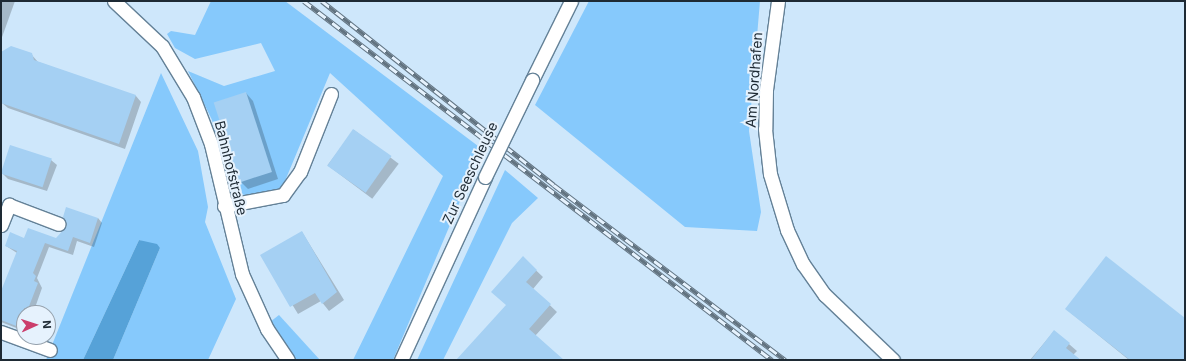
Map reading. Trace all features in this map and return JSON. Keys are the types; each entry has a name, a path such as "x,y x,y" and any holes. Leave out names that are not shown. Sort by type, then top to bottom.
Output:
{"street":[{"name":"Bahnhofstraße","path":"114,1 162,46 184,79 204,123 224,206 252,300 288,360"},
{"name":"Zur Seeschleuse","path":"401,360 485,177 571,1"},
{"name":"Am Nordhafen","path":"778,1 766,90 765,129 770,174 786,230 803,264 825,295 893,360"},
{"path":"224,206 283,195 300,172 331,94"},
{"path":"1,225 9,205 59,224"},
{"path":"1,332 50,350"}],"shaded area":[{"path":"211,1 285,1 482,149 393,360 353,360 443,176 330,73 280,193 248,196 234,192 225,178 212,120 188,71 224,86 275,71 261,43 195,59 175,48 167,34 171,31 195,35"},
{"path":"589,1 760,1 749,131 761,212 757,231 685,227 535,105"},
{"path":"161,73 198,151 208,207 205,222 236,299 208,360 113,360 160,248 139,240 83,360 46,360 52,345 56,345 56,335"},
{"path":"505,170 538,198 512,223 443,360 417,360"},
{"path":"139,240 157,244 160,248 113,360 83,360"},
{"path":"279,315 320,360 295,360 270,322"}],"building":[{"path":"11,46 32,53 34,60 136,95 119,144 1,103 1,52"},
{"path":"246,92 272,172 240,182 214,103"},
{"path":"353,129 392,156 366,193 327,166"},
{"path":"10,145 52,159 43,187 1,174"},
{"path":"66,207 98,218 90,243 73,237 68,251 45,243 33,273 36,276 34,281 38,283 30,305 16,305 16,326 1,320 1,291 17,251 5,246 10,232 24,238 28,228 56,238 67,226 63,217"},
{"path":"302,231 337,292 322,304 315,293 290,307 260,255"},
{"path":"523,256 537,270 526,282 551,304 529,329 564,360 456,360 506,305 491,292"},
{"path":"1106,256 1185,318 1185,360 1130,360 1065,309"},
{"path":"1054,330 1070,343 1066,348 1081,360 1031,360"}],"railway":[{"path":"304,1 772,360"},
{"path":"322,1 554,185 785,360"}]}
